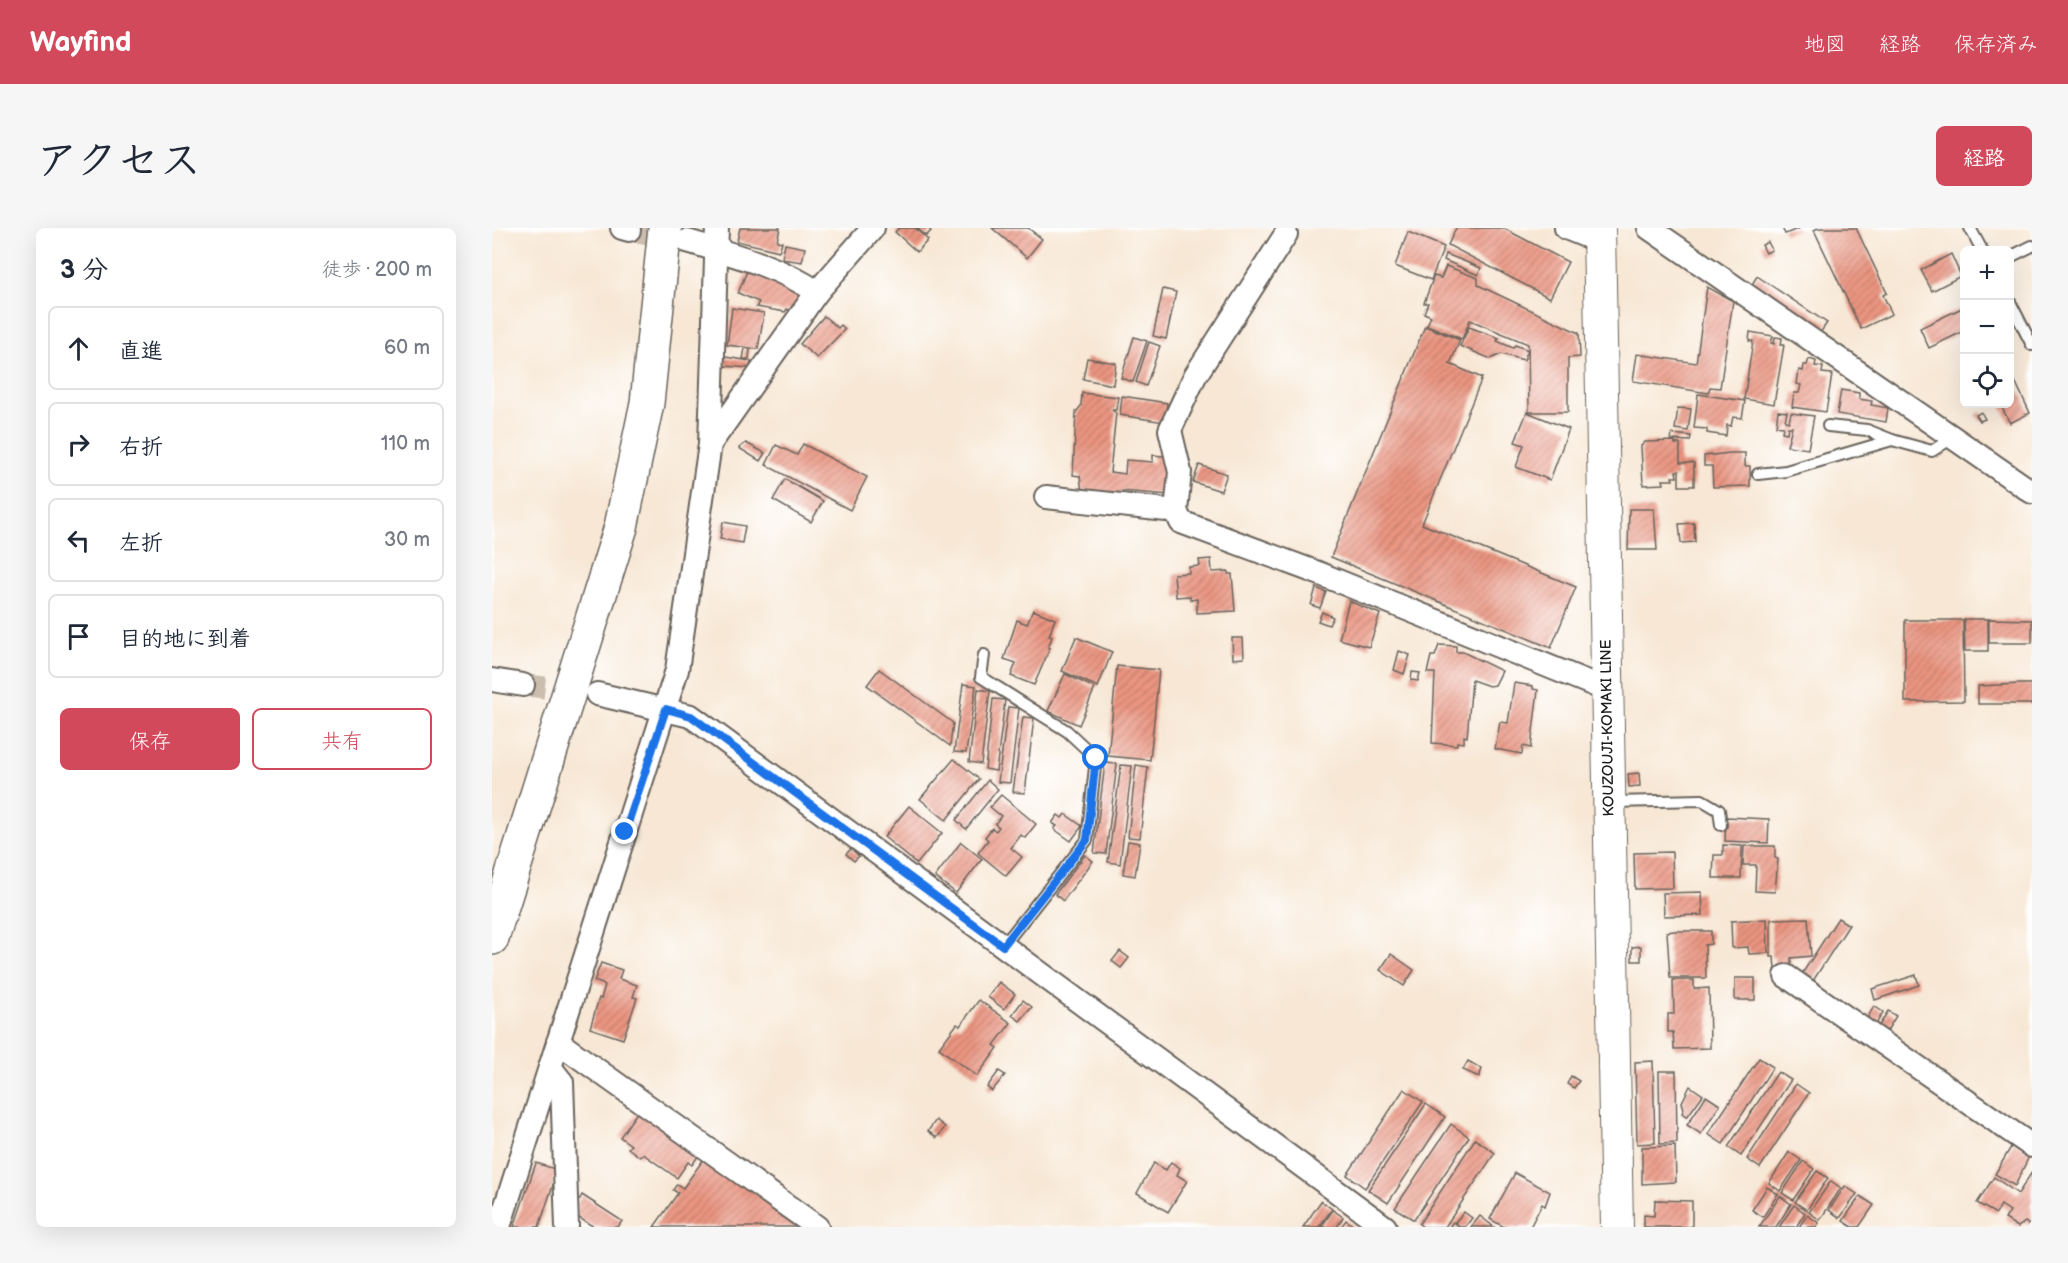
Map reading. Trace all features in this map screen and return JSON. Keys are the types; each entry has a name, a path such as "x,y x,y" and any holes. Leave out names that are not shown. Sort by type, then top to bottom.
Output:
{"highway":[{"path":"492,938 621,527 647,403 676,235"}],"main road":[{"name":"KOUZOUJI-KOMAKI LINE","path":"1598,234 1617,1227"}],"street":[{"path":"499,1227 677,670 710,444 717,228"},
{"path":"1566,228 1598,234"},
{"path":"1649,228 2032,492"},
{"path":"710,444 863,231"},
{"path":"1286,234 1195,375 1170,430 1180,472 1176,511 1181,522 1329,578 1607,690"},
{"path":"676,235 803,282 817,292"},
{"path":"1046,497 1176,511"},
{"path":"492,680 523,685"},
{"path":"597,694 691,716 1385,1227"},
{"path":"1786,976 2032,1146"},
{"path":"558,1042 817,1227"},
{"path":"550,1066 562,1082 567,1227"}],"lane":[{"path":"1970,228 1980,246"},
{"path":"2014,255 2032,246"},
{"path":"2014,310 2032,345"},
{"path":"1828,426 1867,430 1892,440 1932,451 1952,438"},
{"path":"1758,474 1786,471 1892,440"},
{"path":"984,655 981,677 1067,730 1096,758 1087,840 1003,946"},
{"path":"1609,802 1702,800 1719,810 1721,825"}],"building":[{"path":"740,228 780,228 777,241 782,242 779,251 737,241"},
{"path":"899,228 915,228 928,240 917,252 895,232"},
{"path":"917,228 928,228 931,231 926,236"},
{"path":"992,228 1028,228 1042,239 1027,258"},
{"path":"1456,228 1503,228 1568,262 1550,298 1448,245"},
{"path":"1782,228 1800,228 1785,234"},
{"path":"1818,228 1856,228 1887,293 1883,295 1892,314 1861,329 1814,230"},
{"path":"1408,232 1444,247 1431,280 1395,266"},
{"path":"1768,242 1772,250 1766,253 1762,245"},
{"path":"785,244 805,248 802,262 782,259"},
{"path":"1446,254 1481,268 1478,275 1444,260"},
{"path":"1951,254 1960,277 1932,291 1921,270"},
{"path":"1446,266 1478,278 1478,285 1579,333 1580,357 1568,358 1568,412 1529,412 1528,344 1470,320 1462,339 1427,325 1431,316 1424,313 1428,303 1424,303 1434,276 1441,278"},
{"path":"747,271 788,287 803,296 792,312 787,309 785,312 756,307 759,302 738,293"},
{"path":"1757,276 1827,323 1820,333 1751,286"},
{"path":"1707,287 1733,301 1720,388 1710,387 1708,393 1633,381 1637,354 1696,363"},
{"path":"1163,289 1176,292 1166,339 1153,336"},
{"path":"732,308 764,313 758,349 727,345"},
{"path":"1960,309 1960,333 1929,348 1920,328"},
{"path":"824,316 838,328 841,325 845,329 817,358 800,344"},
{"path":"1425,326 1460,340 1450,364 1482,378 1422,524 1576,587 1551,648 1331,557"},
{"path":"1469,327 1499,338 1497,341 1513,348 1515,345 1528,350 1524,360 1501,354 1491,359 1460,346"},
{"path":"1750,332 1773,336 1771,343 1774,344 1775,337 1782,338 1781,345 1784,345 1774,404 1744,399 1753,341 1749,341"},
{"path":"1134,337 1147,341 1133,382 1121,378"},
{"path":"1149,342 1160,346 1146,386 1136,382"},
{"path":"745,348 750,349 749,359 743,359"},
{"path":"725,357 751,361 750,368 724,366"},
{"path":"1087,358 1116,363 1113,385 1083,379"},
{"path":"1809,359 1816,361 1815,366 1823,367 1822,373 1832,374 1826,412 1792,407 1794,393 1799,393 1801,385 1797,384 1799,370 1803,371"},
{"path":"2014,381 2030,413 2010,423 2002,408 2014,408"},
{"path":"1841,390 1859,393 1859,399 1872,401 1871,405 1888,408 1886,422 1837,414"},
{"path":"1082,393 1118,397 1116,410 1112,410 1116,413 1110,472 1125,474 1126,460 1153,462 1153,455 1172,457 1169,495 1122,491 1122,496 1082,492 1080,476 1073,475 1076,412 1081,406"},
{"path":"1698,394 1745,401 1742,418 1733,417 1731,426 1727,425 1726,436 1707,433 1707,429 1694,428"},
{"path":"1122,396 1167,403 1164,422 1120,415"},
{"path":"1678,408 1691,409 1688,431 1675,429"},
{"path":"1778,411 1787,412 1785,421 1789,422 1791,413 1814,416 1808,449 1787,446 1792,427 1788,427 1787,433 1782,432 1783,427 1776,426"},
{"path":"1527,412 1569,429 1550,480 1516,467 1524,445 1515,442"},
{"path":"1981,412 1985,419 1980,421 1976,415"},
{"path":"1672,434 1691,436 1690,441 1671,440"},
{"path":"1675,441 1675,444 1680,444 1680,463 1694,463 1694,486 1679,486 1679,471 1676,471 1677,477 1672,477 1673,480 1663,480 1664,484 1643,485 1641,446 1645,442"},
{"path":"746,443 765,453 760,461 739,448"},
{"path":"803,444 867,477 850,510 766,465 776,445 797,455"},
{"path":"1745,453 1745,466 1750,466 1750,486 1713,487 1712,466 1704,466 1704,456"},
{"path":"1199,465 1227,474 1221,491 1193,482"},
{"path":"785,479 823,501 811,522 773,500"},
{"path":"1629,509 1654,509 1657,550 1628,550"},
{"path":"723,522 745,526 742,543 720,539"},
{"path":"1694,523 1695,542 1681,543 1679,524"},
{"path":"1211,559 1212,572 1228,571 1228,574 1232,574 1235,611 1197,613 1197,599 1190,600 1190,596 1176,597 1174,574 1189,573 1189,567 1200,566 1199,560"},
{"path":"1316,588 1326,592 1320,608 1311,605"},
{"path":"1349,601 1380,614 1369,647 1339,639"},
{"path":"1033,610 1055,619 1049,636 1052,637 1048,648 1050,648 1034,685 1011,676 1016,663 1004,659 1017,620 1027,624"},
{"path":"1322,612 1333,617 1329,625 1318,621"},
{"path":"1964,619 1988,619 1988,651 1965,651"},
{"path":"1989,619 2032,620 2032,643 1989,643"},
{"path":"1905,620 1963,620 1964,701 1905,702"},
{"path":"1076,637 1112,652 1098,687 1062,671"},
{"path":"1232,638 1243,638 1244,658 1233,659"},
{"path":"1439,645 1456,646 1456,652 1463,652 1502,671 1495,685 1489,686 1472,680 1467,737 1464,736 1464,743 1457,742 1457,745 1432,743 1435,673 1427,673 1431,656 1435,656"},
{"path":"1399,651 1410,655 1404,674 1394,670"},
{"path":"1117,666 1159,670 1150,760 1108,756"},
{"path":"879,669 953,723 950,746 867,685"},
{"path":"1412,672 1420,673 1418,681 1411,680"},
{"path":"1065,674 1095,688 1079,725 1048,711"},
{"path":"1514,683 1533,686 1533,689 1538,690 1531,748 1523,746 1522,754 1495,749 1500,722 1508,723"},
{"path":"963,684 976,686 966,753 954,752"},
{"path":"2032,684 2032,704 1978,704 1978,686"},
{"path":"978,689 990,691 981,764 969,762"},
{"path":"993,699 1005,700 996,771 985,769"},
{"path":"1008,707 1019,708 1010,783 998,782"},
{"path":"1023,717 1034,718 1025,793 1013,792"},
{"path":"954,759 979,779 946,820 920,799"},
{"path":"1105,763 1117,764 1106,854 1094,853"},
{"path":"1121,765 1132,766 1120,864 1108,862"},
{"path":"1136,765 1148,767 1140,838 1128,837"},
{"path":"1639,773 1640,786 1629,787 1628,774"},
{"path":"988,780 998,789 966,829 956,820"},
{"path":"1001,795 1036,824 1025,838 1021,835 1011,848 1022,857 1006,876 978,853 988,840 985,837 992,828 996,831 999,827 995,824 1001,816 990,807"},
{"path":"909,806 942,833 917,864 884,837"},
{"path":"1065,814 1082,826 1071,841 1054,829 1057,826 1052,823 1058,815 1062,818"},
{"path":"1726,817 1769,819 1768,843 1725,841"},
{"path":"1128,841 1140,843 1135,876 1123,874"},
{"path":"961,842 982,859 956,893 935,877"},
{"path":"1723,845 1742,846 1741,878 1713,878 1714,855 1723,855"},
{"path":"1744,846 1775,846 1775,858 1778,859 1775,892 1755,891 1756,865 1743,865"},
{"path":"851,849 859,856 854,861 846,854"},
{"path":"1672,852 1673,888 1635,889 1634,853"},
{"path":"1085,855 1093,861 1063,901 1055,894"},
{"path":"1702,892 1703,915 1664,916 1663,893"},
{"path":"1808,918 1811,956 1791,958 1791,969 1775,969 1774,957 1771,957 1771,919"},
{"path":"1838,918 1849,925 1811,984 1800,977"},
{"path":"1767,919 1768,953 1749,954 1748,947 1732,948 1731,921"},
{"path":"1711,931 1711,944 1705,945 1706,978 1670,978 1667,932"},
{"path":"1641,946 1641,961 1632,961 1632,947"},
{"path":"1120,951 1129,958 1121,968 1112,961"},
{"path":"1391,954 1414,970 1404,986 1380,970"},
{"path":"601,963 622,970 619,979 637,985 633,997 637,998 623,1039 590,1028 605,985 594,981"},
{"path":"1916,975 1919,985 1875,1000 1872,989"},
{"path":"1735,978 1755,978 1755,1000 1735,1000"},
{"path":"1673,980 1694,980 1694,989 1709,988 1710,1048 1674,1049 1673,1032 1668,1032 1668,1014 1674,1014"},
{"path":"999,982 1015,994 1004,1009 988,997"},
{"path":"979,1000 1011,1023 994,1045 998,1048 977,1076 939,1048 957,1024 960,1026"},
{"path":"1023,1000 1032,1007 1020,1021 1012,1015"},
{"path":"1874,1006 1883,1012 1874,1028 1865,1023"},
{"path":"1888,1011 1896,1016 1885,1034 1877,1029"},
{"path":"1759,1058 1773,1067 1723,1144 1708,1134"},
{"path":"1468,1061 1482,1069 1479,1077 1463,1070"},
{"path":"1653,1061 1655,1143 1637,1144 1635,1062"},
{"path":"999,1071 1005,1075 992,1091 987,1087"},
{"path":"1659,1071 1676,1071 1677,1143 1660,1144"},
{"path":"1778,1072 1791,1080 1741,1156 1728,1147"},
{"path":"1571,1076 1579,1081 1574,1088 1567,1084"},
{"path":"1796,1084 1809,1093 1760,1168 1747,1159"},
{"path":"1690,1086 1703,1095 1687,1117 1682,1113 1684,1109 1682,1102"},
{"path":"1404,1089 1423,1102 1365,1188 1347,1175"},
{"path":"1706,1096 1720,1105 1701,1134 1687,1125"},
{"path":"1426,1104 1445,1117 1388,1203 1368,1190"},
{"path":"640,1108 701,1152 692,1165 688,1162 677,1178 643,1154 640,1157 628,1148 631,1145 620,1137"},
{"path":"936,1120 945,1127 937,1138 928,1131"},
{"path":"1451,1124 1469,1137 1414,1220 1395,1208"},
{"path":"1475,1139 1495,1153 1445,1227 1423,1227 1419,1224"},
{"path":"2014,1142 2031,1152 2015,1186 1995,1174"},
{"path":"1675,1146 1676,1182 1642,1184 1642,1147"},
{"path":"1789,1152 1801,1160 1780,1191 1769,1183"},
{"path":"706,1156 799,1222 796,1227 654,1227 678,1193 673,1190 677,1184 683,1188"},
{"path":"1803,1161 1814,1169 1793,1200 1782,1193"},
{"path":"1171,1162 1180,1168 1177,1175 1187,1181 1168,1212 1137,1193 1154,1163 1166,1170"},
{"path":"536,1163 558,1170 539,1227 514,1227"},
{"path":"1817,1171 1828,1178 1807,1210 1795,1202"},
{"path":"2032,1172 2032,1227 2025,1222 2018,1227 2005,1219 2010,1211 2001,1205 1996,1214 1977,1203 1994,1177 2018,1194"},
{"path":"1515,1173 1550,1192 1545,1206 1542,1204 1530,1227 1504,1227 1490,1219"},
{"path":"1831,1181 1841,1188 1820,1220 1809,1212"},
{"path":"1845,1186 1857,1194 1840,1218 1829,1210"},
{"path":"1767,1187 1778,1194 1763,1217 1752,1210"},
{"path":"582,1195 622,1221 618,1227 594,1227 576,1216 574,1213 578,1207 576,1206"},
{"path":"1780,1196 1791,1204 1776,1227 1759,1227"},
{"path":"1860,1196 1874,1205 1859,1227 1852,1227 1843,1221"},
{"path":"1655,1200 1692,1201 1692,1227 1644,1227 1644,1215 1654,1216"},
{"path":"1321,1201 1332,1209 1319,1227 1303,1227"},
{"path":"1794,1205 1805,1213 1796,1227 1779,1227"},
{"path":"1333,1210 1343,1217 1337,1227 1321,1227"},
{"path":"1464,1212 1472,1218 1465,1227 1449,1227 1453,1222 1459,1226 1455,1222"},
{"path":"1807,1215 1819,1223 1816,1227 1799,1227"},
{"path":"1480,1216 1494,1227 1471,1227"},
{"path":"1346,1220 1355,1227 1341,1227"}],"tunnel":[{"path":"629,230 677,239"},
{"path":"523,685 584,692"}],"route":[{"path":"625,832 666,709 691,716 1003,946 1087,840 1096,758"}]}
